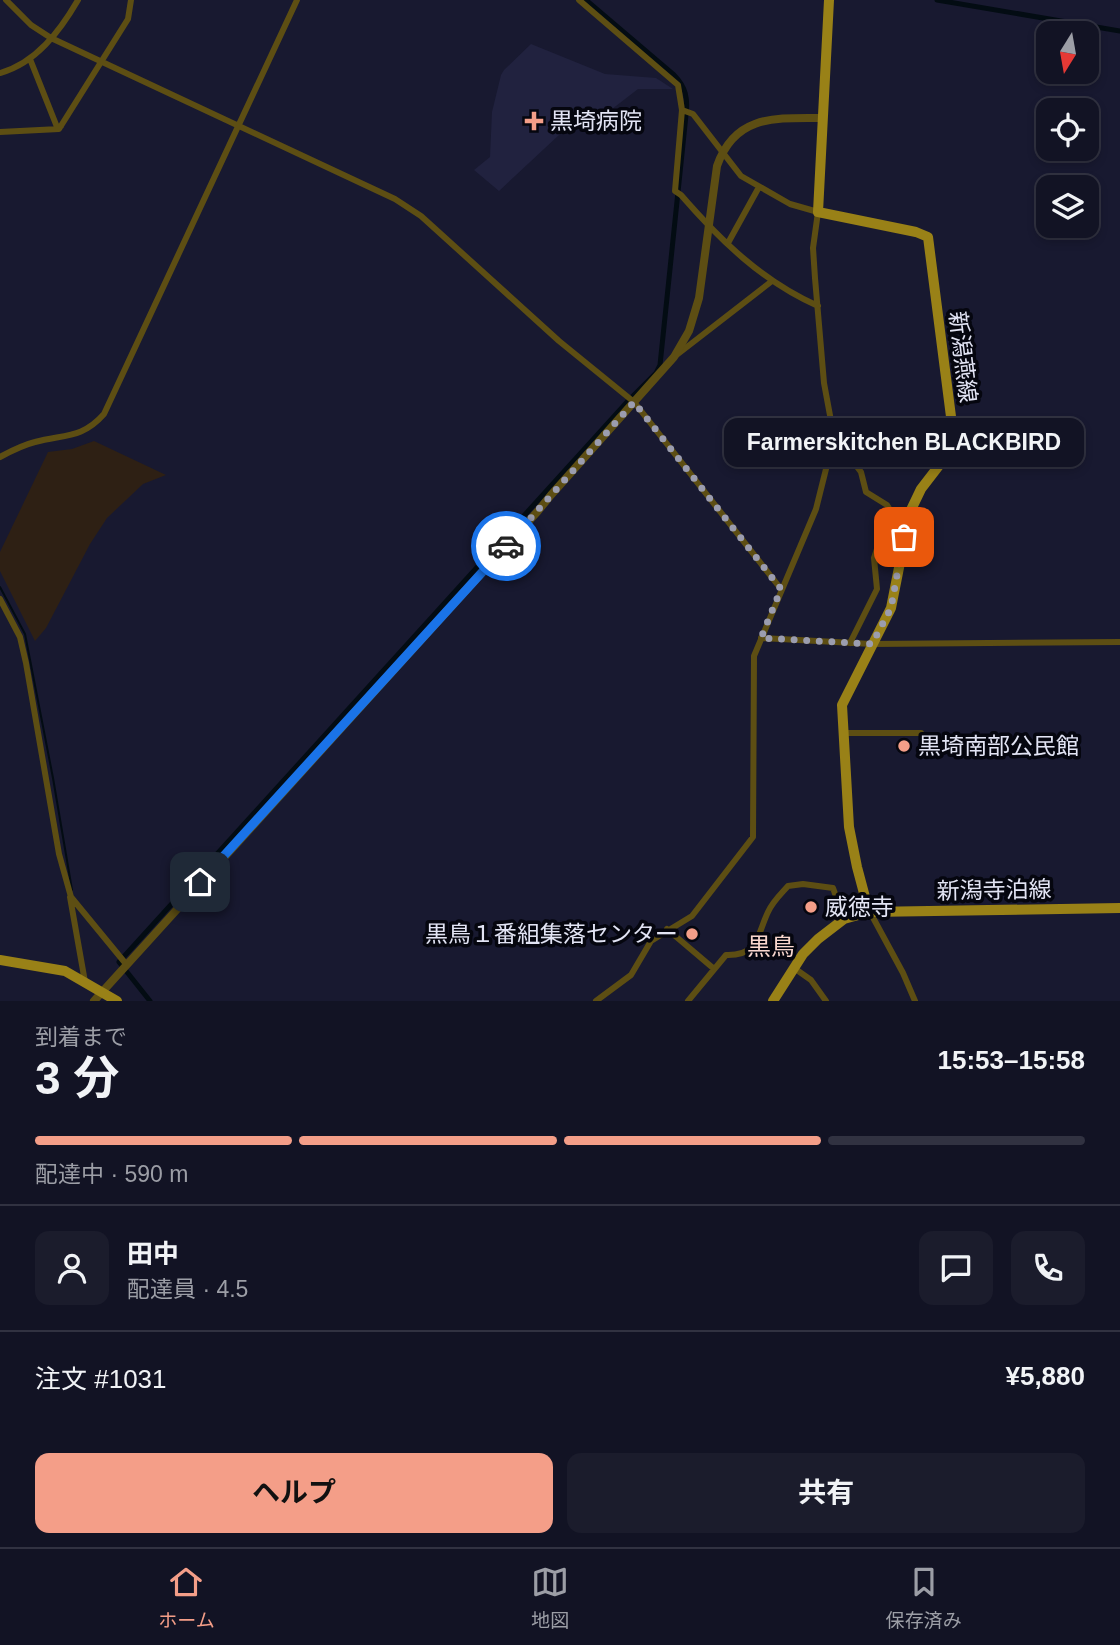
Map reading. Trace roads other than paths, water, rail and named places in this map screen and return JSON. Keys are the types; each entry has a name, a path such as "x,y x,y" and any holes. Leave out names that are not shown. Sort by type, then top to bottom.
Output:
{"main road":[{"path":"818,212 829,0"},
{"name":"新潟燕線","path":"818,212 928,237 954,440 951,450 921,489 910,512 891,608 842,705 852,846 869,912"},
{"name":"新潟寺泊線","path":"844,919 869,912 1120,908"},
{"path":"773,1001 803,954 844,919"},
{"path":"0,960 65,971 85,982 98,995 117,1001"}],"street":[{"path":"6,0 31,24 51,38 395,199 421,216 551,334 634,402 781,589"},
{"path":"0,73 12,70 30,59 51,38 78,0"},
{"path":"0,132 53,131 61,126 128,19 131,0"},
{"path":"0,457 38,441 77,435 104,414 297,0"},
{"path":"579,0 677,85 682,110 675,191 740,256 772,281 818,306"},
{"path":"30,59 57,127 61,126"},
{"path":"596,1001 631,975 651,941 692,916 753,837 754,656 816,509 834,437 824,383 813,248 818,212 790,204 741,176 694,114 682,110"},
{"path":"674,357 693,319 699,298 721,153 730,140 751,124 767,119 822,118"},
{"path":"728,243 759,187"},
{"path":"98,995 538,511 674,357 772,281"},
{"path":"834,437 861,472 866,492 887,505 890,510 874,558 877,589 850,643"},
{"path":"0,599 20,637 59,855 71,897 126,964"},
{"path":"761,638 872,644 1120,642"},
{"path":"843,733 921,733"},
{"path":"688,1001 713,968 726,956 734,956 752,948 759,937 767,913 788,886 803,884 834,888 844,919"},
{"path":"68,888 85,982"},
{"path":"869,912 915,1001"},
{"path":"667,929 713,968"},
{"path":"794,968 811,980 826,1001"}],"waterway":[{"path":"150,1001 119,962 656,373 660,365 687,109 685,93 674,75 586,0"},
{"path":"937,0 1120,31"},
{"path":"0,587 25,634 72,890"}],"place":[{"name":"黒埼病院","path":"534,121"},
{"name":"Farmerskitchen BLACKBIRD","path":"904,537"},
{"name":"黒埼南部公民館","path":"904,746"},
{"name":"威徳寺","path":"811,907"},
{"name":"黒鳥１番組集落センター","path":"692,934"}],"district":[{"name":"黒鳥","path":"771,947"}]}
